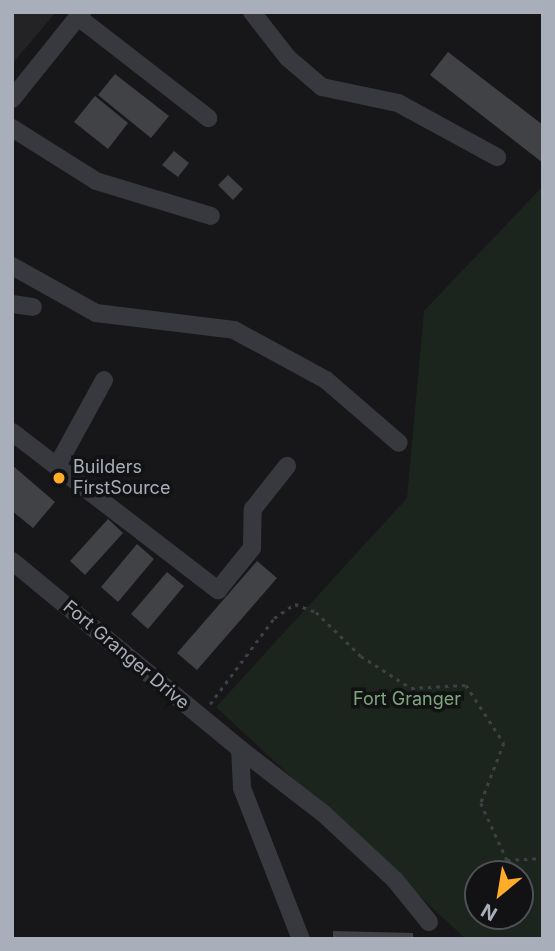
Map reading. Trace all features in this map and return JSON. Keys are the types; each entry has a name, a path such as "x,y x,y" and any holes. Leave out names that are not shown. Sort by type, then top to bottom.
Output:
{"street":[{"path":"252,12 288,58 322,87 398,103 497,157"},
{"path":"12,99 80,15 208,118"},
{"path":"12,128 96,181 211,216"},
{"path":"12,266 96,313 234,330 326,380 399,443"},
{"path":"12,304 33,307"},
{"path":"57,466 104,380"},
{"path":"12,432 218,590 252,548 253,509 286,466"},
{"name":"Fort Granger Drive","path":"12,561 201,718 324,814 395,880 429,922"},
{"path":"240,749 242,788 301,939"}],"path":[{"path":"543,230 543,265"},
{"path":"201,718 274,618 295,604 316,612 361,656 411,688 466,685 503,743 481,803 507,860 543,858"}],"shaded area":[{"path":"12,12 56,12 12,64"}],"green space":[{"name":"Fort Granger","path":"543,186 543,939 466,939 216,707 407,498 424,311"}],"building":[{"path":"448,52 543,125 543,163 430,75"},
{"path":"115,74 169,116 151,138 98,95"},
{"path":"95,96 128,123 108,149 74,122"},
{"path":"174,151 189,163 178,177 162,165"},
{"path":"228,175 243,189 233,200 218,185"},
{"path":"12,465 55,502 33,528 12,511"},
{"path":"108,519 123,533 85,575 70,561"},
{"path":"137,544 154,559 118,602 101,587"},
{"path":"257,561 277,578 197,670 177,653"},
{"path":"167,572 184,586 148,629 131,614"},
{"path":"333,931 413,933 413,939 333,939"}],"place":[{"name":"Builders FirstSource","path":"59,478"}]}
